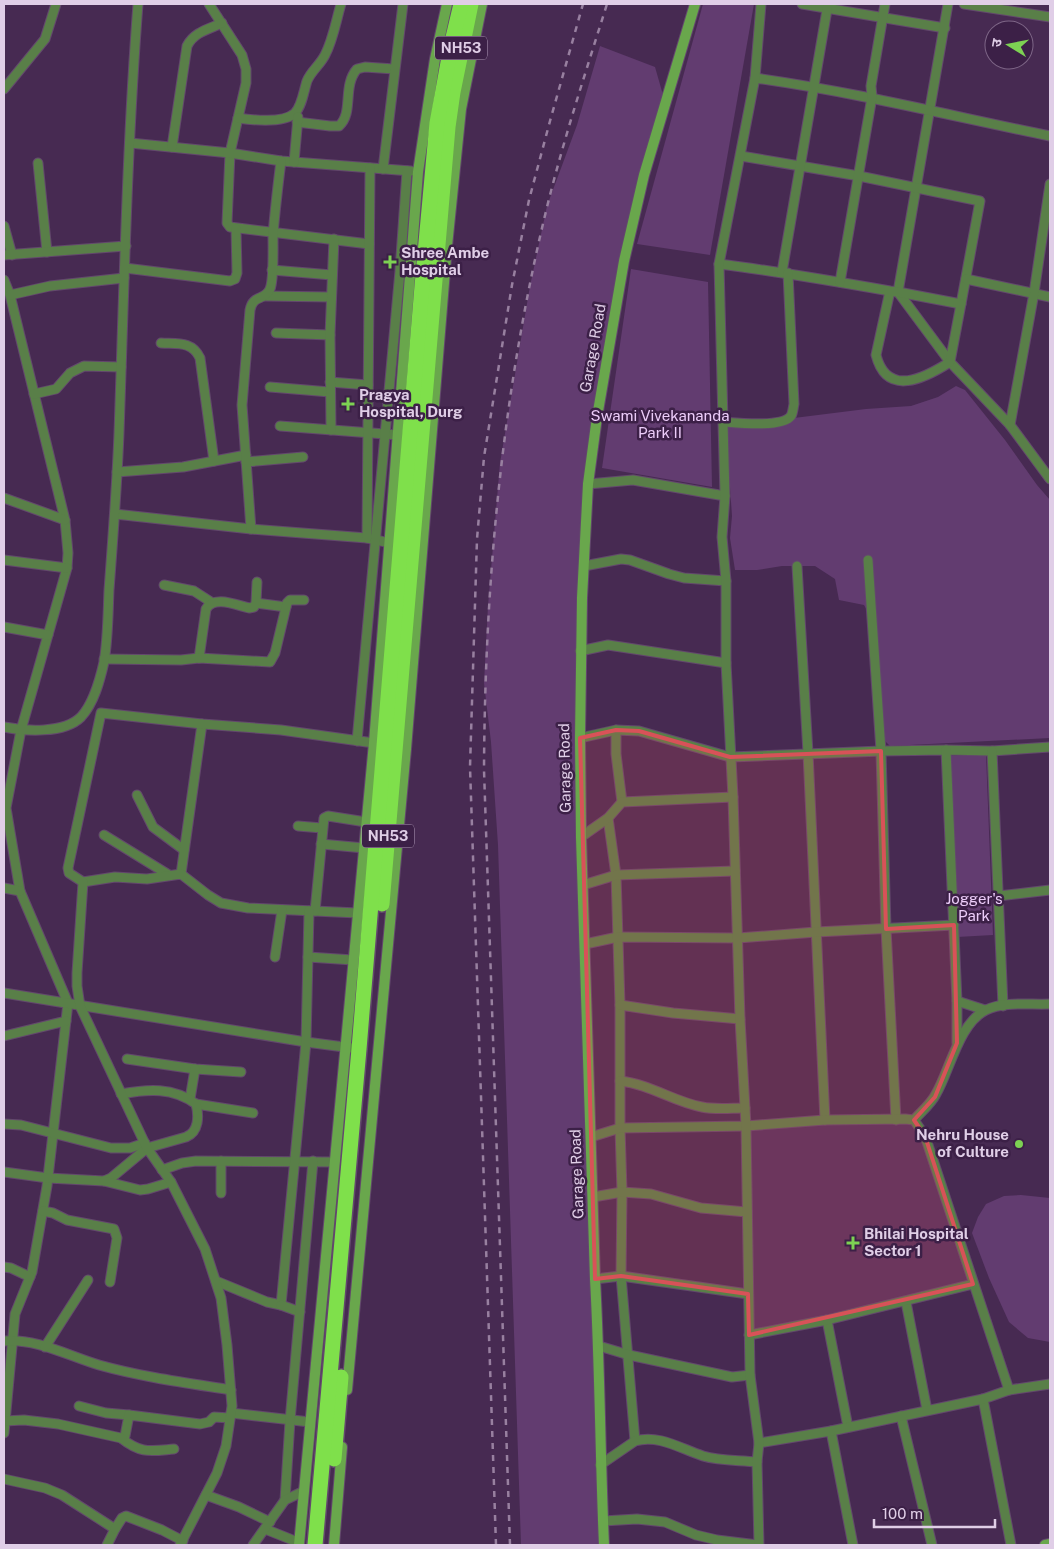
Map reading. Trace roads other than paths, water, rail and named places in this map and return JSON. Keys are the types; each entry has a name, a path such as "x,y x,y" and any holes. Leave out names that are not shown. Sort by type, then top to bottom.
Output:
{"highway":[{"name":"NH53","path":"319,1543 352,1048 384,686 437,123 460,4"},
{"name":"NH53","path":"319,1543 394,768 448,127 442,93 471,4"}],"street":[{"path":"5,86 45,40 56,4"},
{"path":"4,726 21,730 46,729 71,724 80,718 93,696 104,659 115,514 124,273 138,4"},
{"path":"210,4 242,55 246,68 246,83 230,153 227,223 230,227 236,229 369,244"},
{"path":"238,118 254,121 288,117 295,113 310,74 321,61 329,45 341,4"},
{"path":"383,169 403,4"},
{"name":"NH53","path":"442,93 435,59 447,4"},
{"name":"NH53","path":"334,1545 407,739 447,246 461,109 482,4"},
{"name":"Garage Road","path":"604,1545 581,837 580,651 588,484 597,417 624,261 644,175 695,4"},
{"path":"603,1521 637,1519 665,1522 696,1536 759,1545 757,1462 759,1443 750,1375 746,1126 726,663 726,581 722,537 725,496 719,264 755,78 761,4"},
{"path":"802,4 828,6 881,18 945,28"},
{"path":"840,282 872,97 871,86 884,4"},
{"path":"741,156 859,176 916,188 980,201 950,362 936,371 910,381 898,381 888,376 878,363 876,355 894,292 916,188 948,4"},
{"path":"964,4 1014,8 1050,17"},
{"path":"724,422 769,424 787,419 792,412 794,404 785,272 800,165 828,6"},
{"path":"172,147 187,46 190,40 198,33 222,23"},
{"path":"298,122 339,126 346,116 350,79 357,69 365,67 394,69"},
{"path":"755,78 814,86 872,97 1050,136"},
{"path":"206,1495 239,1507 297,1543 335,1162 352,1048 353,960 374,743 384,686 390,542 418,172 442,93"},
{"path":"294,162 299,106"},
{"path":"130,143 230,153 281,161 418,172"},
{"path":"265,296 271,288 273,232 281,161"},
{"path":"38,163 47,252"},
{"path":"370,168 368,433 371,539"},
{"path":"356,741 371,539 385,434 407,171"},
{"path":"1010,425 1034,293 1050,184"},
{"path":"4,226 8,255 126,246"},
{"path":"10,295 124,273 230,281 235,279 237,273 236,229"},
{"path":"331,430 330,335 334,239"},
{"path":"719,264 785,272 961,304"},
{"path":"272,270 332,275"},
{"path":"966,279 1050,296"},
{"path":"4,280 10,295 65,520 68,553 67,568 7,785 6,814 20,890 68,1003 43,1211 32,1272 15,1314 8,1341 4,1433"},
{"path":"894,292 950,362 1010,425 1050,479"},
{"path":"251,529 242,405 251,303 256,298 265,296 331,298"},
{"path":"276,333 330,335"},
{"path":"161,343 187,345 196,350 200,358 214,461"},
{"path":"34,394 56,389 70,373 84,366 121,367"},
{"path":"270,387 368,385"},
{"path":"280,426 398,435"},
{"path":"117,472 183,468 214,461 246,458 303,457"},
{"path":"588,484 632,480 725,496"},
{"path":"4,498 65,520"},
{"path":"115,514 390,542"},
{"path":"584,566 621,559 630,560 684,578 726,581"},
{"path":"4,560 67,568"},
{"path":"868,560 881,751 886,929 896,1120"},
{"path":"796,566 808,754 824,1120"},
{"path":"164,585 194,591 211,602 249,608 254,607 256,603 257,582"},
{"path":"104,659 181,660 199,658 270,662 275,653 286,607 290,600 304,600"},
{"path":"199,658 206,609 211,602"},
{"path":"256,603 286,607"},
{"path":"4,627 48,635"},
{"path":"580,651 608,645 726,663"},
{"path":"93,696 101,713 68,868 69,873 83,882 116,877 147,879 181,874 221,903 248,908 358,912"},
{"path":"101,713 281,730 374,743"},
{"path":"181,874 202,724"},
{"path":"616,730 616,754 622,802"},
{"path":"580,738 616,730 639,731 730,757 881,751 992,751 1050,747"},
{"path":"946,750 958,1043"},
{"path":"992,751 1003,1006"},
{"path":"137,796 153,827 184,850"},
{"path":"581,837 608,818 622,802 733,797"},
{"path":"281,1305 306,1042 308,957 322,828 324,818 328,816 366,822"},
{"path":"608,818 616,876 620,1005 621,1276 635,1441"},
{"path":"298,826 322,828"},
{"path":"104,835 169,875"},
{"path":"321,844 364,848"},
{"path":"583,885 616,876 735,871"},
{"path":"83,882 77,972 80,1006 146,1145 171,1182 205,1249 221,1298 231,1390 226,1446 217,1473 181,1543 162,1530 126,1516 122,1518 107,1545"},
{"path":"4,888 20,890"},
{"path":"998,896 1050,890"},
{"path":"275,957 282,910"},
{"path":"585,944 618,937 738,938 954,925"},
{"path":"308,957 353,960"},
{"path":"4,993 352,1048"},
{"path":"957,1001 985,1010"},
{"path":"914,1120 935,1097 958,1043 972,1021 985,1010 1003,1006 1050,1004"},
{"path":"620,1005 673,1013 740,1019"},
{"path":"4,1036 66,1021"},
{"path":"127,1059 196,1069 241,1072"},
{"path":"4,1124 22,1125 121,1149 192,1135 196,1130 197,1110 193,1102 196,1069"},
{"path":"620,1080 633,1082 700,1107 714,1109 745,1108"},
{"path":"121,1094 142,1090 161,1090 172,1092 193,1102 253,1113"},
{"path":"591,1137 620,1128 746,1126 824,1120 896,1120 905,1118 914,1120 925,1136 1009,1390"},
{"path":"104,1181 111,1178 146,1145"},
{"path":"162,1170 189,1161 335,1162"},
{"path":"221,1161 222,1193"},
{"path":"285,1500 290,1420 313,1161"},
{"path":"4,1172 48,1178 104,1181 140,1190 171,1182"},
{"path":"593,1198 622,1192 651,1194 701,1208 747,1212"},
{"path":"43,1211 53,1213 67,1220 114,1229 116,1238 110,1282"},
{"path":"4,1267 30,1278"},
{"path":"595,1279 621,1276 748,1294"},
{"path":"45,1347 88,1280"},
{"path":"216,1281 267,1302 300,1312"},
{"path":"749,1335 827,1320 973,1284"},
{"path":"906,1302 927,1410"},
{"path":"827,1320 848,1427"},
{"path":"8,1341 45,1347 99,1365 151,1378 231,1390"},
{"path":"599,1346 629,1355 718,1374 732,1376 750,1375"},
{"path":"759,1443 831,1431 983,1399 1009,1390 1050,1384"},
{"path":"983,1399 1011,1545"},
{"path":"79,1406 106,1413 200,1424 209,1422 214,1417 230,1416 310,1422"},
{"path":"121,1438 125,1436 129,1415"},
{"path":"901,1416 932,1545"},
{"path":"4,1421 58,1424 121,1438 139,1450 174,1449"},
{"path":"831,1431 854,1545"},
{"path":"600,1465 635,1441 641,1439 673,1444 713,1458 757,1462"},
{"path":"4,1479 45,1488 62,1495 115,1529"},
{"path":"253,1545 285,1500 302,1492"},
{"path":"1045,1545 1050,1544"}],"railway":[{"path":"496,1545 470,767 477,539 484,457 512,285 529,200 583,4"},
{"path":"510,1545 484,770 488,628 499,487 518,346 531,277 561,156 607,4"}],"place":[{"name":"Shree Ambe Hospital","path":"390,262"},
{"name":"Pragya Hospital, Durg","path":"348,404"},
{"name":"Nehru House of Culture","path":"1019,1144"},
{"name":"Bhilai Hospital Sector 1","path":"853,1243"}],"park label":[{"name":"Swami Vivekananda Park II","path":"660,424"},
{"name":"Jogger's Park","path":"974,908"}]}
